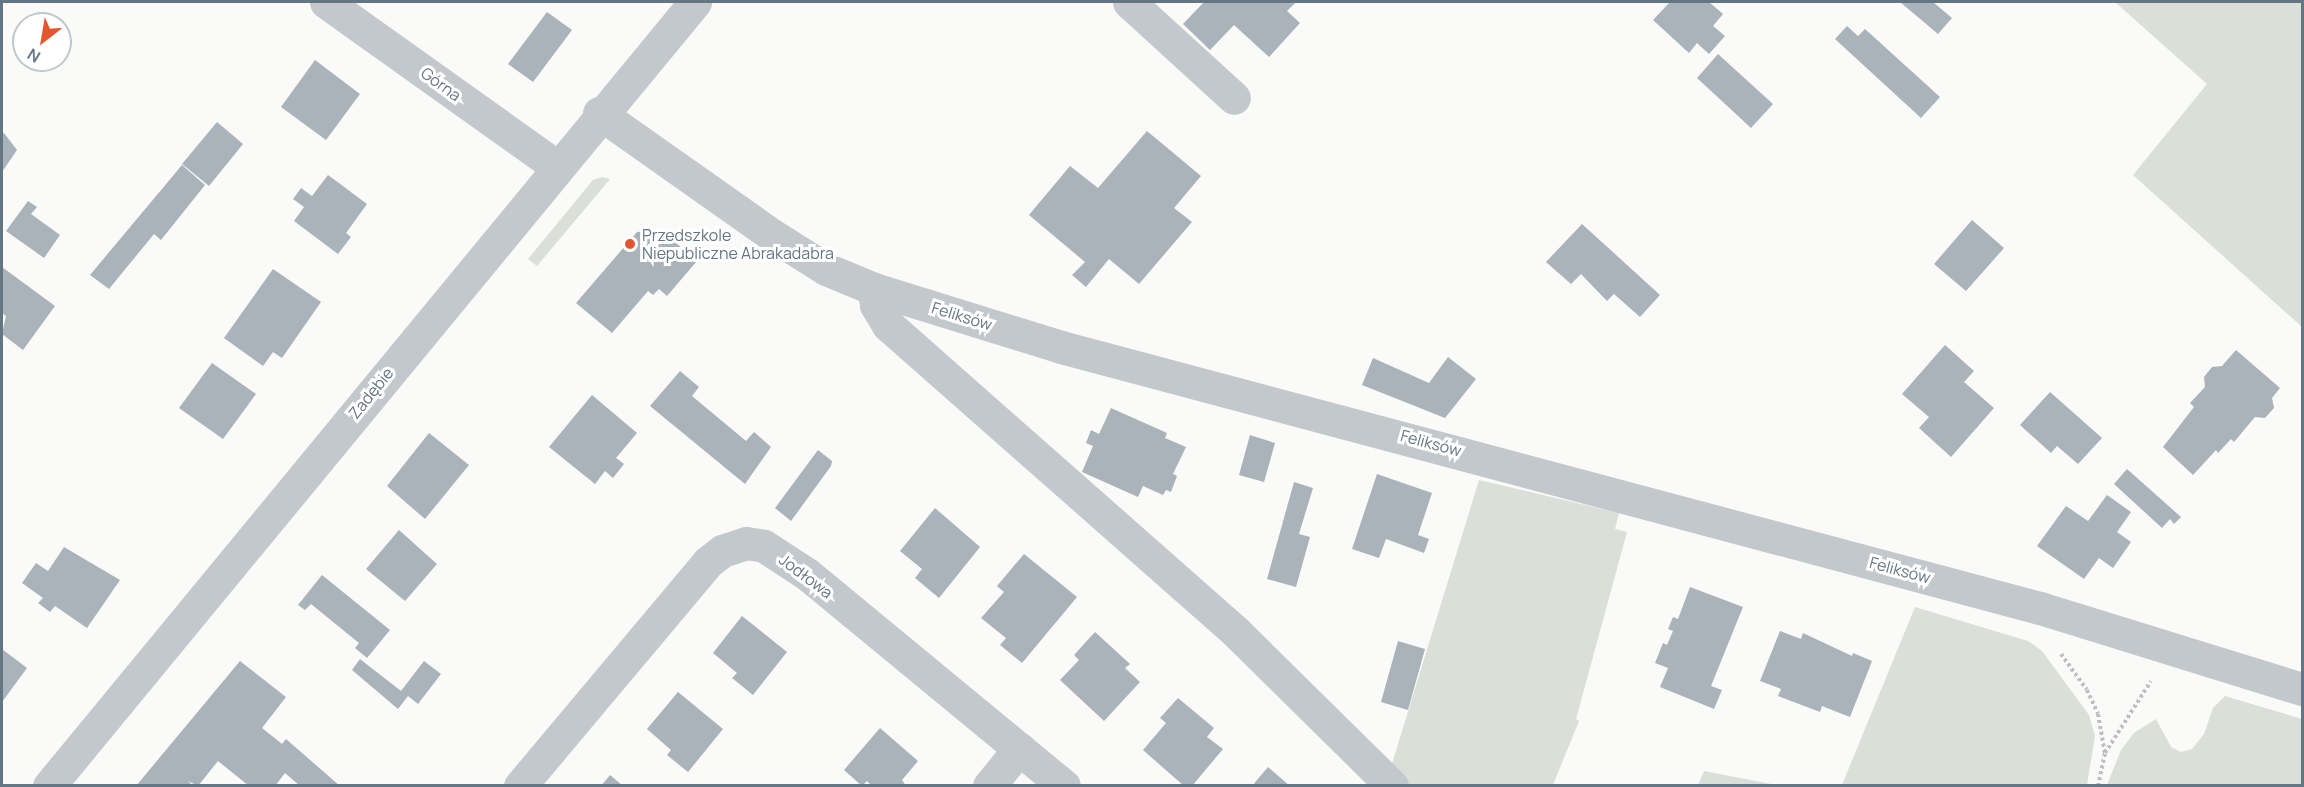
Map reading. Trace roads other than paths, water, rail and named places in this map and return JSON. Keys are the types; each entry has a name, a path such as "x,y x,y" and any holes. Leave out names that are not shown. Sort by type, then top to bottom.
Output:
{"street":[{"name":"Górna","path":"326,2 556,166"},
{"name":"Zadębie","path":"49,786 599,113 694,2"},
{"path":"1129,2 1234,98"},
{"name":"Feliksów","path":"599,113 772,235 826,269 873,289 1061,347 2040,608 2302,689"},
{"path":"873,289 876,305 888,325 1238,633 1392,786"},
{"name":"Jodłowa","path":"520,786 708,562 722,551 746,543 764,546 807,574 1064,786"},
{"path":"989,786 1019,749"}],"place":[{"name":"Przedszkole Niepubliczne Abrakadabra","path":"630,244"}]}
